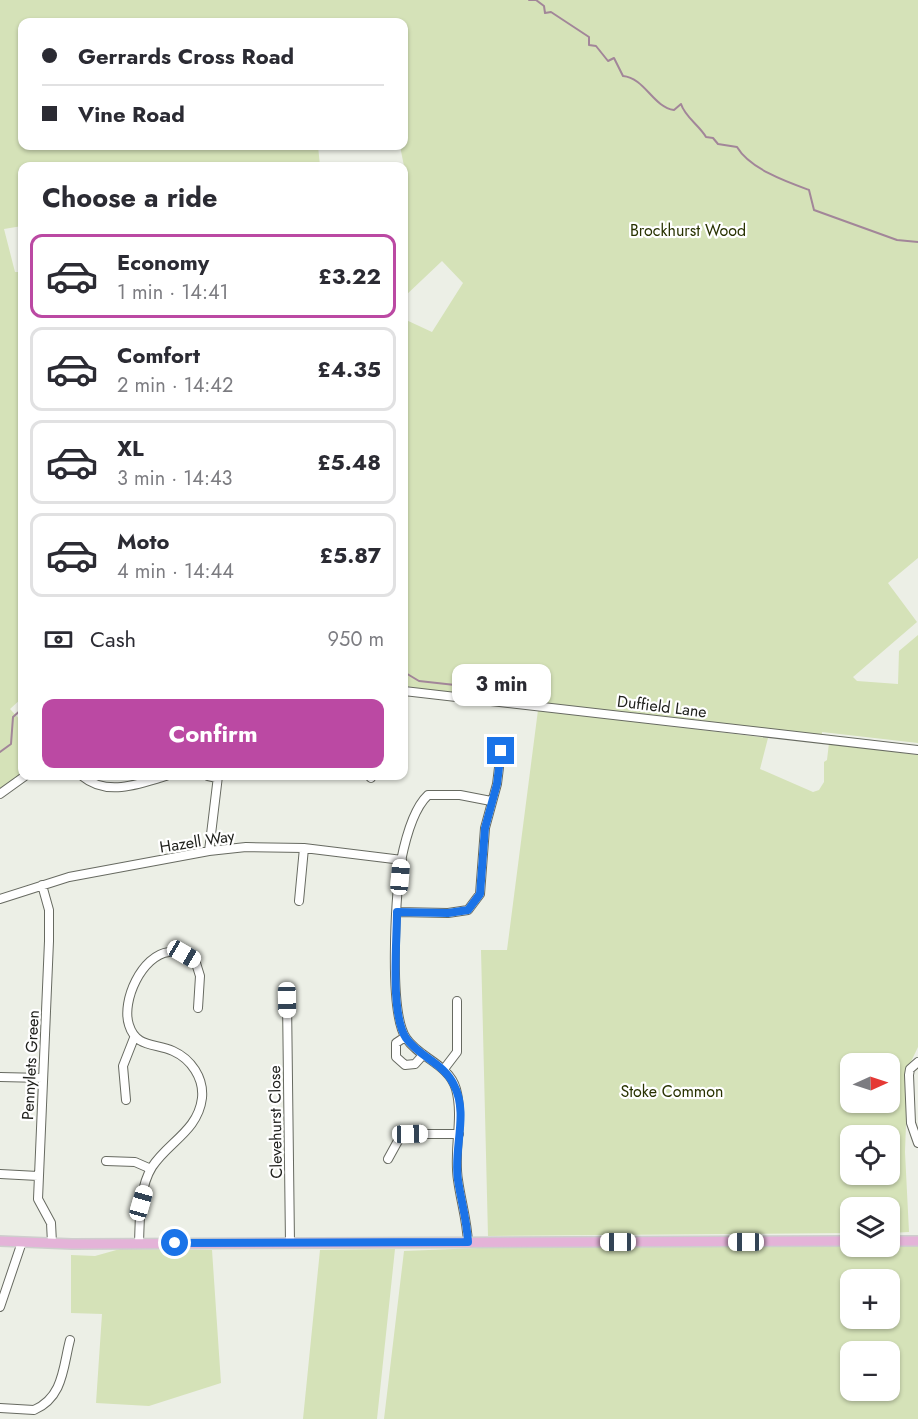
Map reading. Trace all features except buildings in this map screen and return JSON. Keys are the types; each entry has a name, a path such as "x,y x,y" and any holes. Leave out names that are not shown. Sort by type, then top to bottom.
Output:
{"main road":[{"path":"0,1241 290,1244 840,1241"},
{"path":"900,1241 918,1241"}],"street":[{"name":"Duffield Lane","path":"408,691 918,750"},
{"path":"397,912 448,913 468,910 480,894 485,828 497,784 501,751"},
{"path":"0,794 19,780"},
{"path":"87,780 92,784 109,788 147,780"},
{"path":"209,851 217,780"},
{"path":"468,1242 467,1215 458,1179 461,1110 455,1086 444,1069 423,1055 405,1037 398,1012 396,982 397,912 402,860 419,803 428,795 460,795 491,801"},
{"name":"Hazell Way","path":"0,899 69,877 209,851 246,847 304,848 402,860"},
{"path":"299,902 304,848"},
{"name":"Pennylets Green","path":"42,885 49,910 38,1199 51,1223 52,1243"},
{"path":"139,1243 141,1203 151,1169 164,1152 189,1130 198,1114 202,1097 200,1078 189,1062 173,1051 148,1046 134,1038 128,1023 129,1002 136,980 151,961 168,952 184,954 195,960 200,976 198,1008"},
{"name":"Clevehurst Close","path":"287,1000 290,1244"},
{"path":"444,1069 457,1052 457,1001"},
{"path":"405,1037 396,1043 396,1058 405,1065 415,1064 423,1055"},
{"path":"126,1100 123,1066 134,1038"},
{"path":"918,1062 910,1069 909,1075 911,1124 918,1143"},
{"path":"0,1077 43,1078"},
{"path":"388,1159 399,1139 410,1134 459,1134"},
{"path":"105,1161 135,1162 151,1169"},
{"path":"0,1174 38,1176"},
{"path":"0,1307 22,1242"},
{"path":"0,1408 34,1410 53,1395 62,1383 70,1340"}],"green space":[{"name":"Brockhurst Wood","path":"0,0 918,0 918,558 888,583 917,622 853,677 857,681 898,684 899,651 918,635 918,743 822,732 822,736 676,718 529,704 408,687 408,321 432,332 463,283 442,261 408,293 408,162 403,162 401,150 408,150 408,18 18,18 18,150 318,150 320,162 18,162 18,227 4,229 15,272 18,272 18,702 10,709 18,718 18,778 0,792"},
{"name":"Stoke Common","path":"538,710 768,738 760,769 813,792 819,790 824,782 824,762 827,760 829,743 918,755 918,1047 908,1068 905,1152 909,1232 900,1232 900,1197 840,1197 840,1233 488,1236 481,950 507,950"},
{"path":"840,1246 840,1257 900,1257 900,1246 918,1246 918,1419 384,1419 404,1251 479,1248"},
{"path":"120,1249 212,1250 221,1383 149,1406 96,1403 102,1314 71,1313 71,1255 95,1256"},
{"path":"395,1249 377,1419 303,1419 320,1250"}],"waterway":[{"path":"529,0 536,0 544,6 545,13 551,12 589,37 589,45 596,46 608,61 614,58 623,76 637,82 660,104 674,110 681,104 706,137 713,138 718,144 737,147 743,155 760,168 780,179 809,190 814,210 897,240 918,242"},
{"path":"408,674 419,681 482,688"},
{"path":"0,752 11,744 13,717 18,713"}],"route":[{"path":"175,1243 468,1242 467,1215 458,1179 461,1110 455,1086 444,1069 423,1055 405,1037 398,1012 396,982 397,912 448,913 468,910 480,894 485,828 497,784 501,751"}]}
